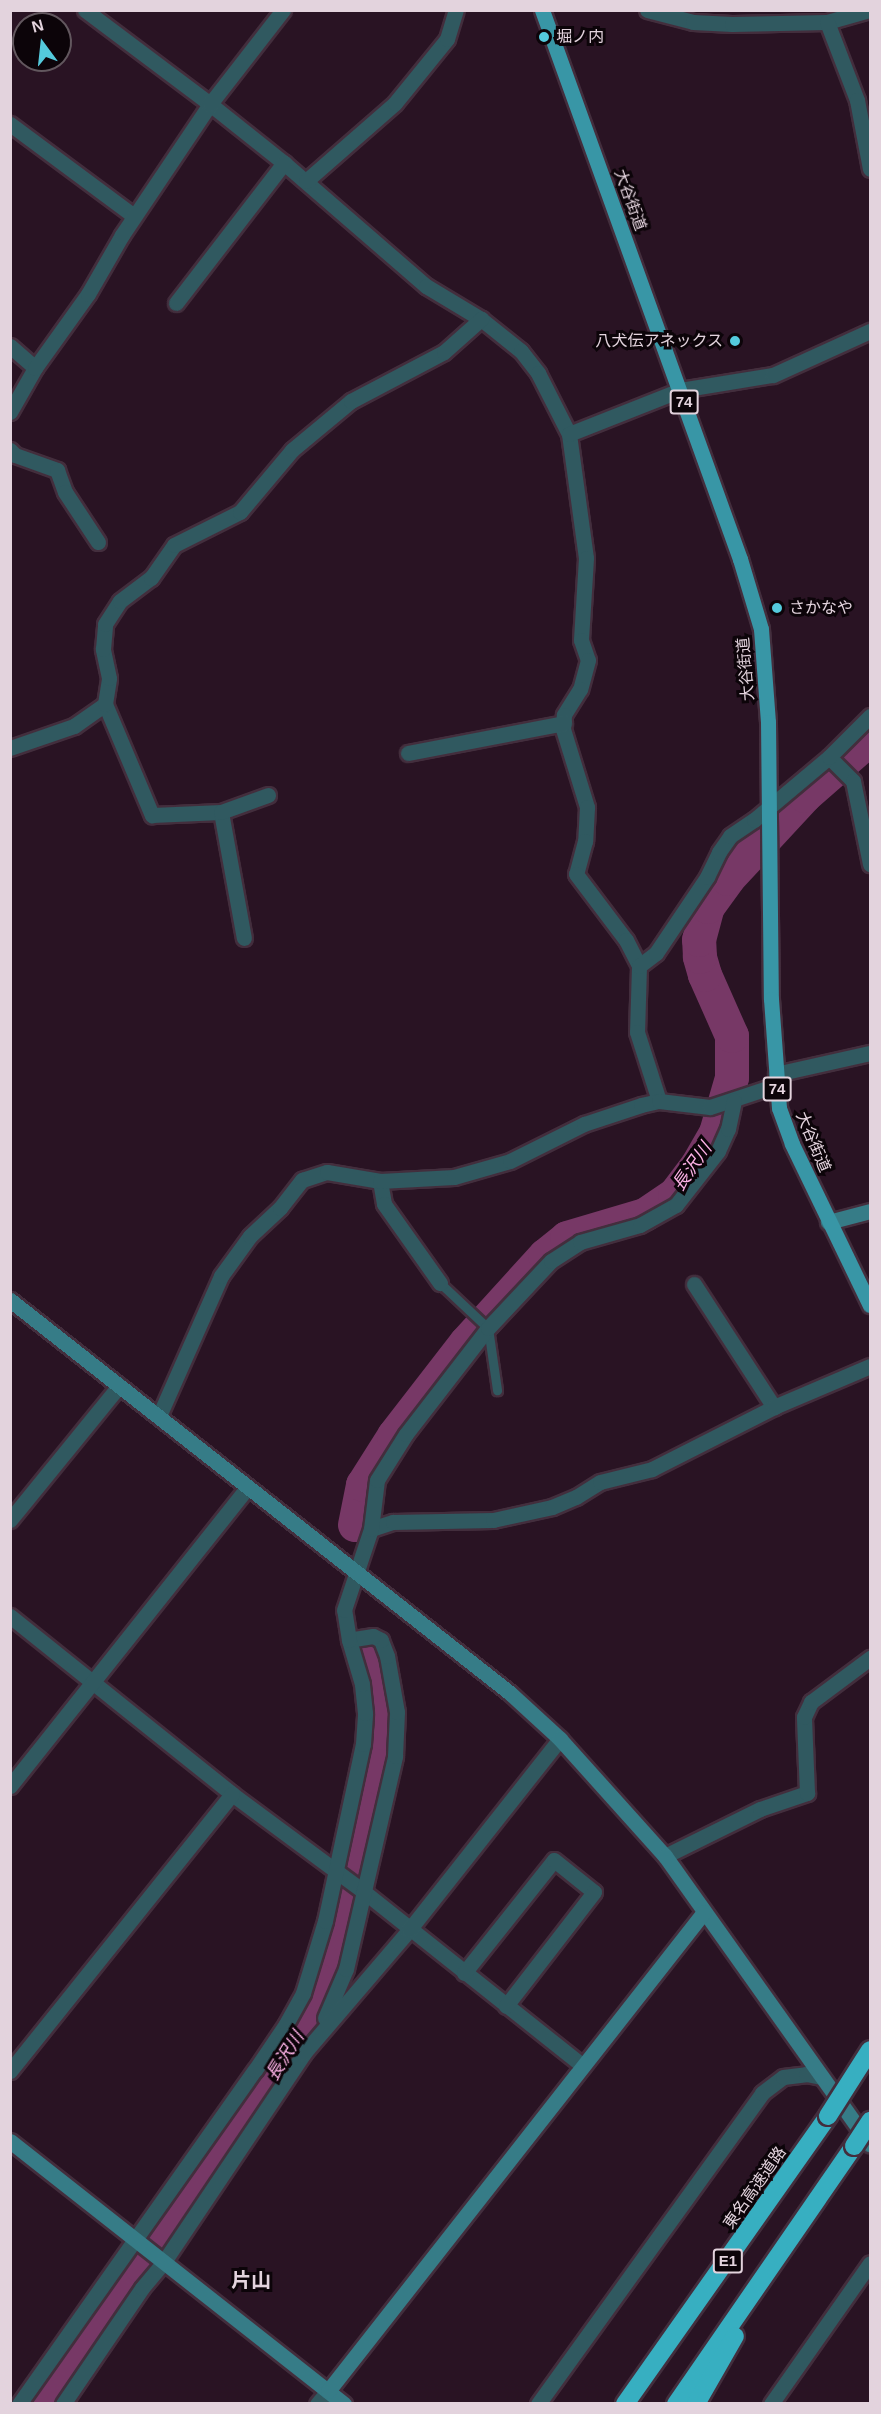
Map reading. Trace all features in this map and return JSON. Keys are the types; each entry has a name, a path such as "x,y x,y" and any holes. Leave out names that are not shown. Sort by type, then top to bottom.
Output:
{"highway":[{"name":"東名高速道路","path":"626,2403 718,2276 828,2116 870,2050"},
{"name":"E1","path":"676,2403 789,2241 862,2145 870,2121"},
{"path":"696,2403 789,2241"},
{"path":"615,2403 718,2276"}],"main road":[{"name":"大谷街道","path":"542,10 740,559 761,629 766,673 771,805 771,999 779,1108 792,1144 828,1222 870,1305"}],"street":[{"path":"85,10 284,163 426,286 481,320 521,351 537,373 569,434 586,558 581,640 588,660 586,675 569,703 563,729 587,807 585,841 576,874 626,940 639,966 637,1032 659,1101"},
{"path":"10,412 35,368 88,294 134,216 210,104 283,10"},
{"path":"306,181 395,103 447,39 456,10"},
{"path":"647,10 693,22 732,24 827,22 850,13 869,10"},
{"path":"827,22 857,100 870,162"},
{"path":"10,124 134,216"},
{"path":"176,303 284,163"},
{"path":"268,795 221,812 152,815 105,704 109,678 103,649 105,624 120,601 151,578 174,545 240,512 292,450 351,401 444,352 481,320"},
{"path":"569,434 680,390 773,375 870,331"},
{"path":"10,346 35,368"},
{"path":"10,450 15,455 57,470 65,492 98,542"},
{"path":"10,748 74,726 105,704"},
{"path":"639,966 656,953 707,877 730,836 754,820 829,757 870,716"},
{"path":"408,753 564,723"},
{"path":"829,757 853,781 870,864"},
{"path":"221,812 244,938"},
{"path":"159,1416 221,1276 250,1236 280,1208 302,1180 327,1172 380,1180 432,1180 478,1172 510,1161 612,1113 659,1101 710,1107 733,1101 776,1079 870,1053"},
{"path":"19,2403 137,2242 286,2024 303,1993 316,1956 358,1773 365,1713 362,1684 349,1640 344,1610 355,1571 371,1529 377,1480 391,1457 486,1327 551,1260 580,1242 640,1225 676,1205 718,1151 728,1129 733,1101"},
{"path":"380,1180 384,1204 441,1283"},
{"path":"828,1222 870,1211"},
{"path":"694,1284 774,1407"},
{"path":"10,1300 510,1693 560,1738 665,1856 821,2077 862,2145"},
{"path":"371,1529 403,1521 493,1520 552,1507 608,1479 652,1469 774,1407 870,1365"},
{"path":"10,1521 119,1386"},
{"path":"10,1786 248,1487"},
{"path":"10,1616 93,1680 232,1794 336,1870 583,2066"},
{"path":"63,2403 304,2053 327,2015 346,1969 395,1756 397,1712 387,1656 381,1640 373,1636 349,1640"},
{"path":"665,1856 760,1809 807,1793 804,1717 811,1702 870,1658"},
{"path":"304,2053 409,1930 560,1738"},
{"path":"10,2071 232,1794"},
{"path":"464,1973 554,1860 594,1892 506,2006"},
{"path":"318,2403 704,1912"},
{"path":"538,2403 762,2093 783,2077 806,2074 821,2077"},
{"path":"10,2140 344,2403"},
{"path":"771,2403 870,2263"}],"lane":[{"path":"441,1283 486,1327 497,1390"}],"waterway":[{"name":"長沢川","path":"355,1525 363,1485 394,1436 466,1343 545,1256 567,1238 645,1215 675,1195 697,1166 716,1133 732,1078 732,1036 705,975 700,957 699,940 708,907 728,879 805,796 870,739"},
{"name":"長沢川","path":"39,2404 141,2266 277,2071 323,1994 338,1953 379,1778 383,1733 382,1685 373,1650"}],"place":[{"name":"堀ノ内","path":"544,37"},
{"name":"八犬伝アネックス","path":"735,341"},
{"name":"さかなや","path":"777,608"}],"district":[{"name":"片山","path":"251,2280"}]}
